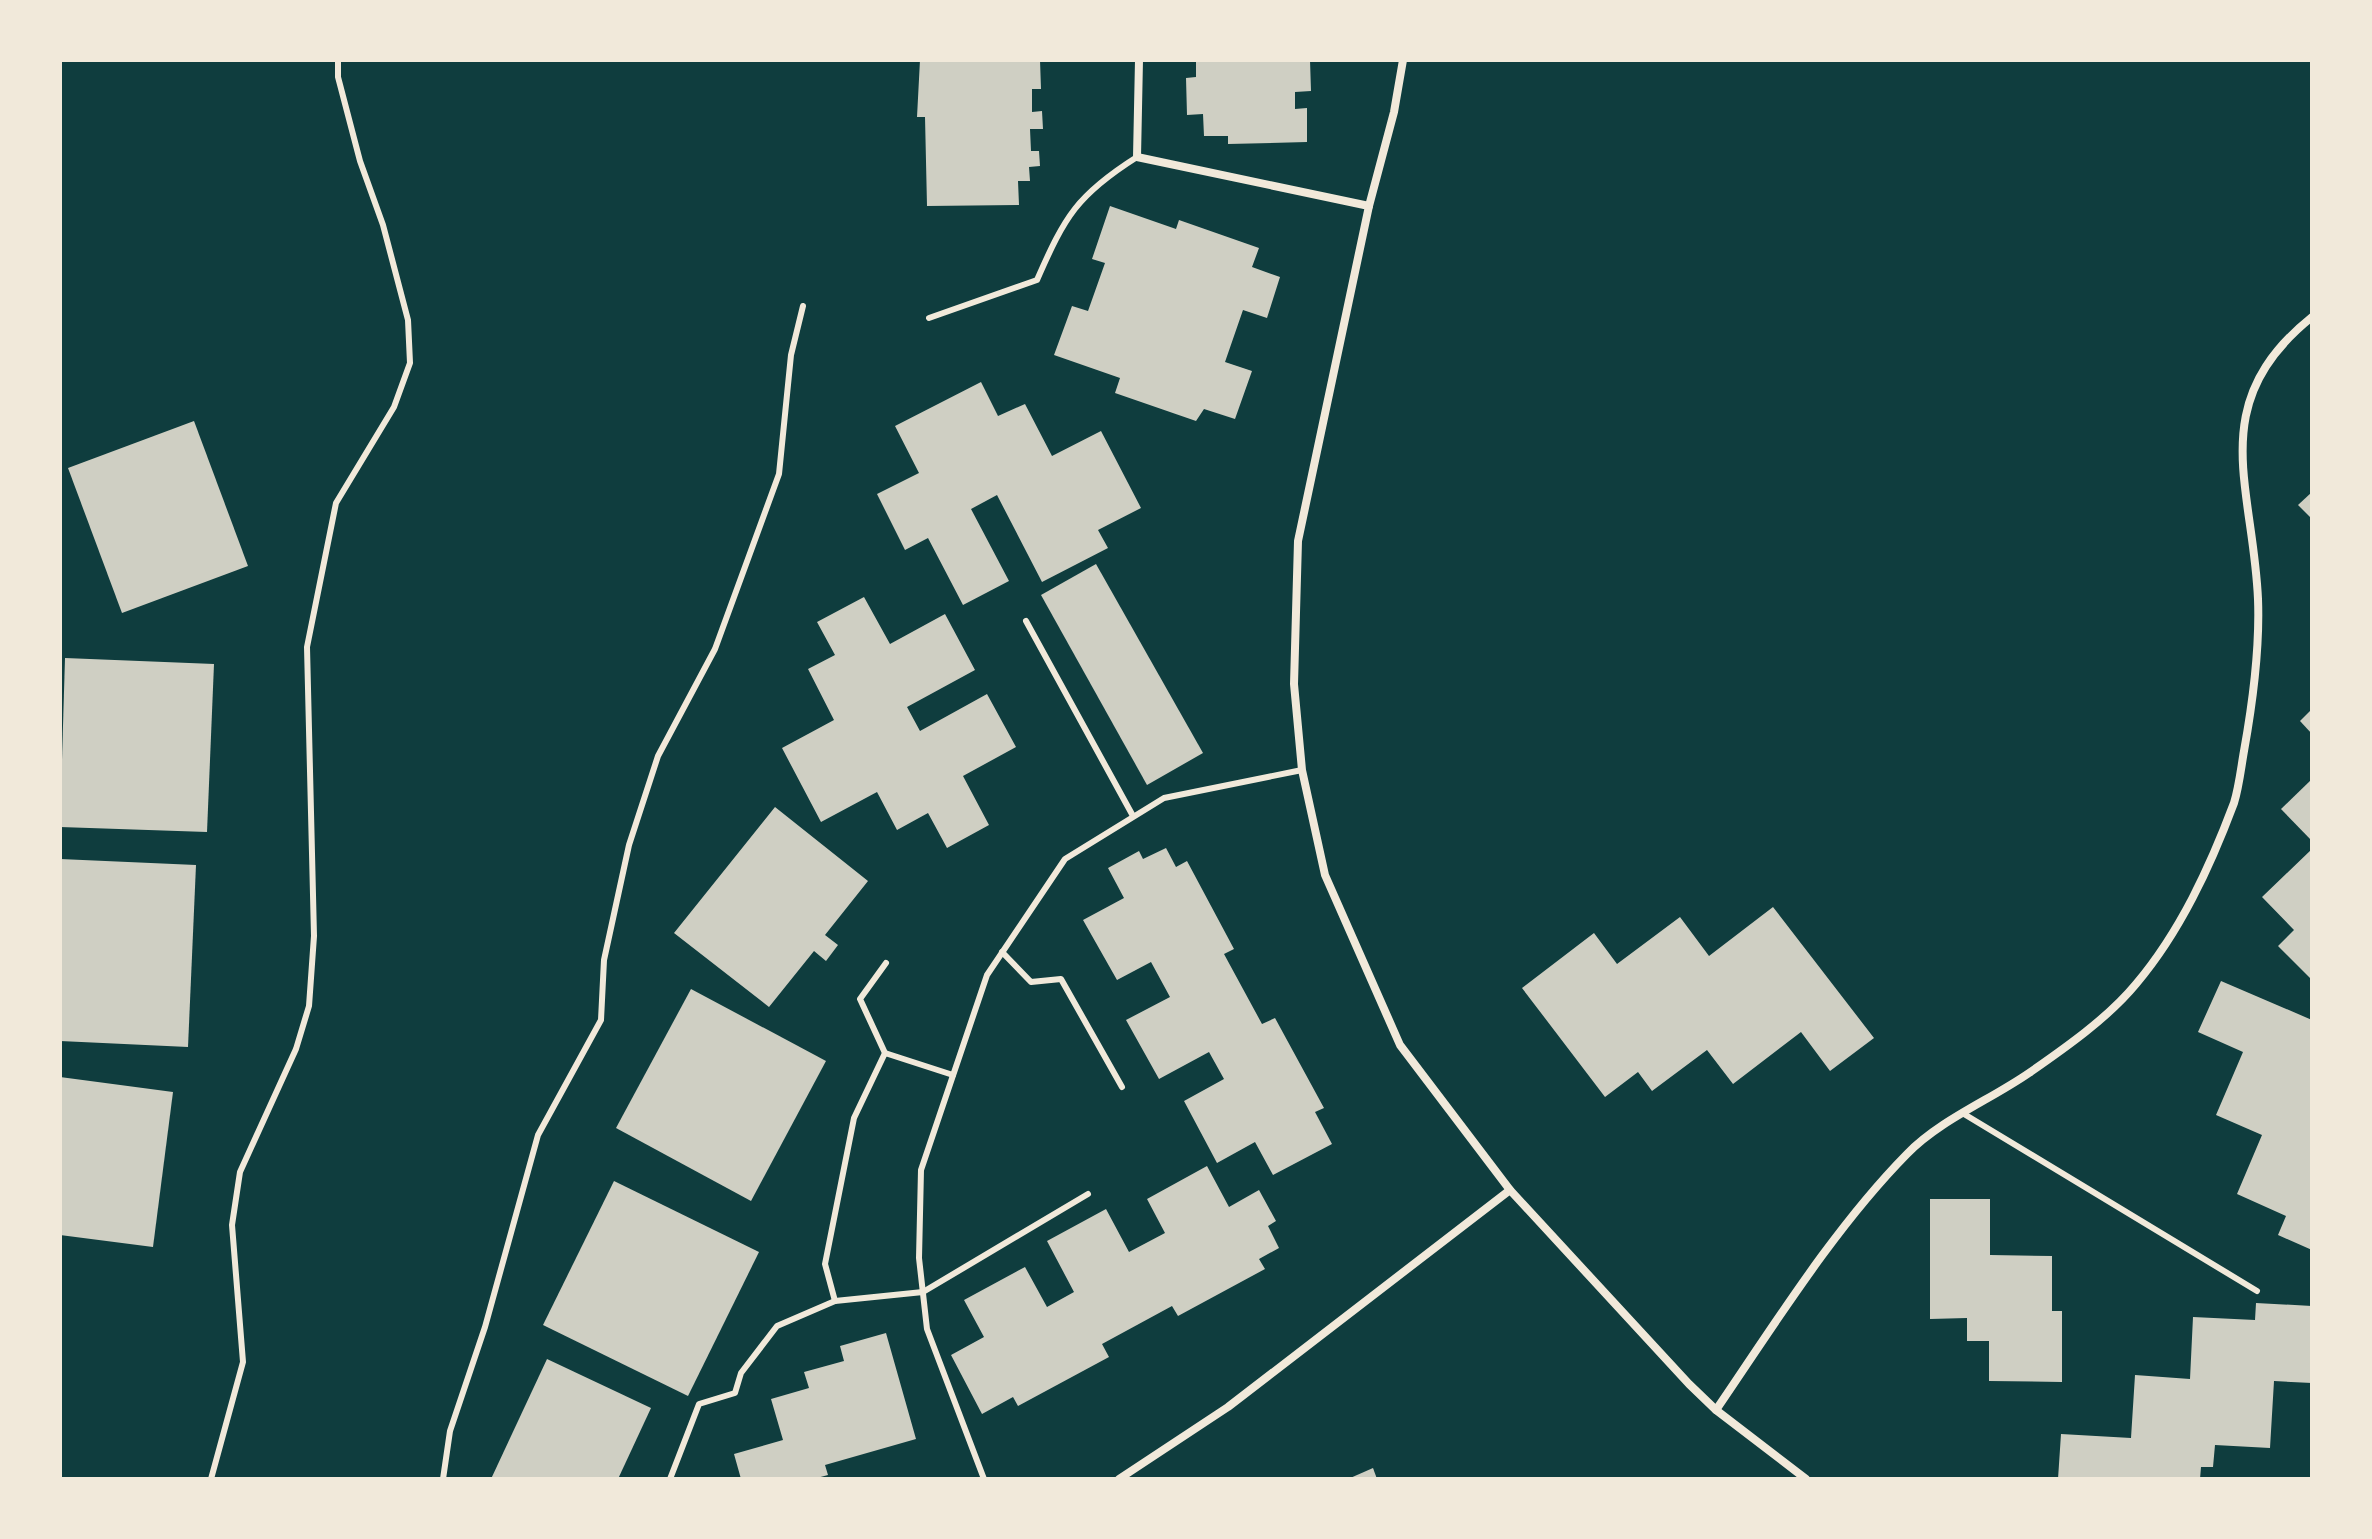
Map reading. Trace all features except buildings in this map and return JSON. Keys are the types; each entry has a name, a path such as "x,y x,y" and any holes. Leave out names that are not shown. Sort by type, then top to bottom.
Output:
{"street":[{"path":"1139,60 1137,157 1369,206"},
{"path":"1403,60 1298,541 1294,684 1302,770 1325,875 1400,1045 1510,1190 1716,1410 1806,1479"},
{"path":"1716,1410 1854,1213 1910,1151 2028,1074 2084,1032 2136,985 2192,901 2235,800 2255,689 2258,598 2240,455 2247,405 2264,366 2288,337 2312,317"},
{"path":"1119,1479 1228,1407 1510,1190"}],"lane":[{"path":"211,1479 243,1362 232,1225 240,1172 296,1049 309,1006 314,936 307,647 336,503 394,407 410,363 408,320 338,77 338,60"},
{"path":"929,318 1037,280 1062,224 1098,182 1137,157"},
{"path":"443,1479 450,1431 485,1327 538,1135 601,1020 604,960 629,845 658,756 715,649 779,474 791,355 803,306"},
{"path":"1026,621 1133,816"},
{"path":"984,1479 927,1329 919,1258 921,1170 987,975 1065,859 1164,798 1302,770"},
{"path":"1002,952 1031,982 1061,979 1122,1087"},
{"path":"886,963 860,999 885,1053 953,1075"},
{"path":"835,1301 825,1264 833,1220 854,1118 885,1053"},
{"path":"1964,1114 2257,1291"},
{"path":"670,1479 699,1404 735,1393 741,1373 777,1326 835,1301 923,1292 1088,1194"}]}
